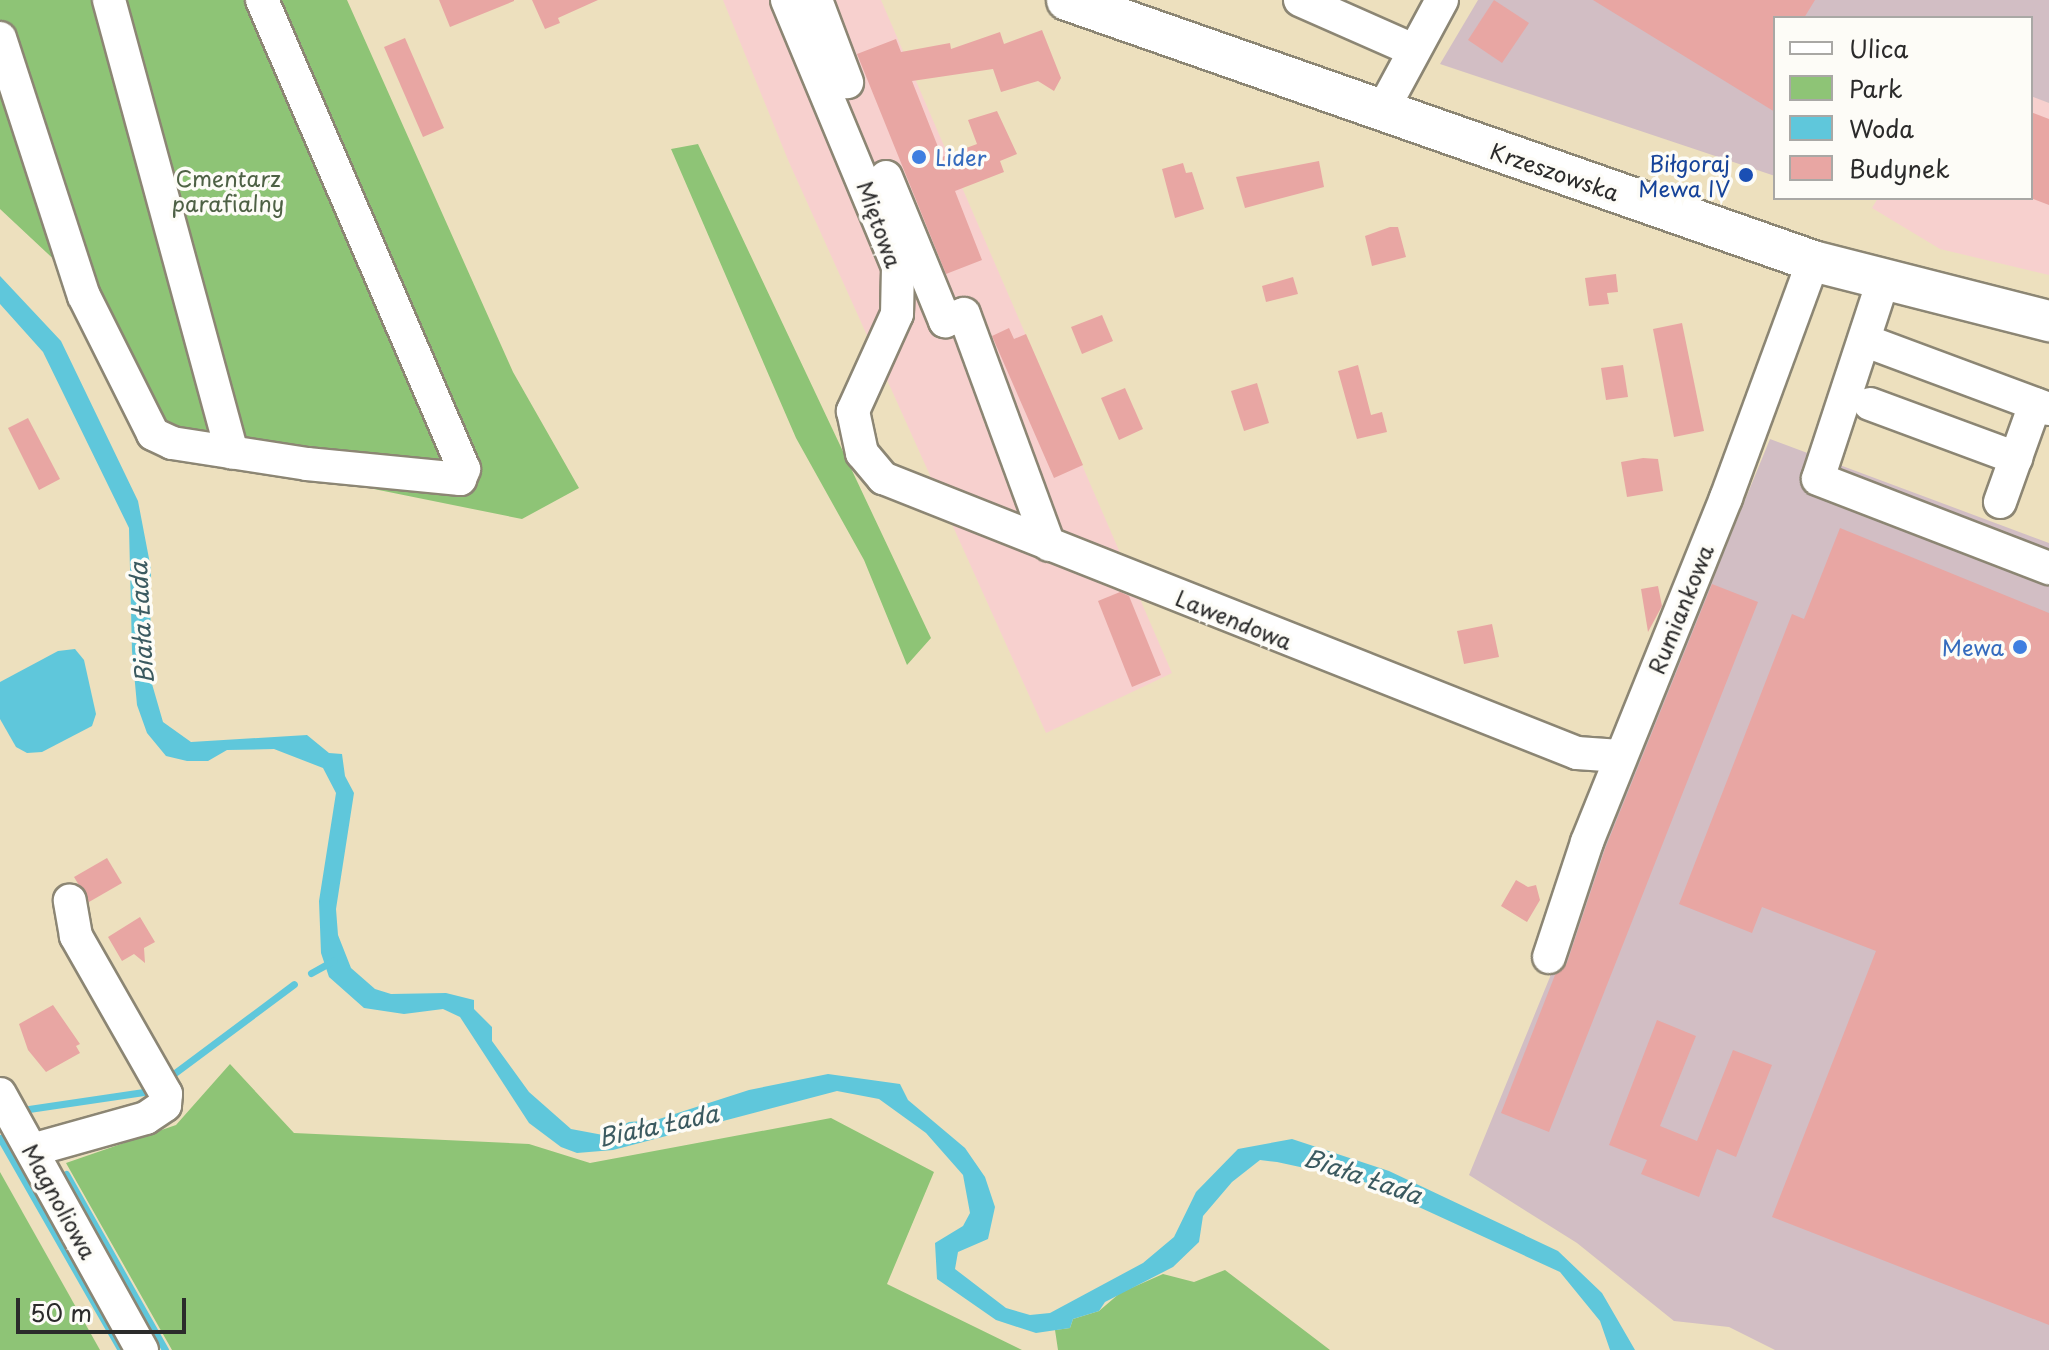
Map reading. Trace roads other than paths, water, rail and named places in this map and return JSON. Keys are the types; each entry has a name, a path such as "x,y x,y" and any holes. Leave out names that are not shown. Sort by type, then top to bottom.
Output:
{"main road":[{"name":"Krzeszowska","path":"1067,0 1813,261 2049,321"}],"street":[{"path":"109,0 232,453"},
{"path":"0,38 84,296 153,434 166,442 232,453 403,475 460,479 466,474 262,0"},
{"name":"Miętowa","path":"787,0 898,267 897,314 855,401 852,421 862,453"},
{"path":"816,0 945,321 964,314 1049,545"},
{"path":"1300,0 1411,49"},
{"path":"1382,111 1411,49 1442,0"},
{"name":"Rumiankowa","path":"1549,957 1620,756 1726,498 1813,261"},
{"path":"1883,281 1866,341 1818,479 2049,568"},
{"path":"1866,341 2042,406 2016,458 2000,502"},
{"path":"1870,404 2016,458"},
{"name":"Lawendowa","path":"862,453 893,484 1577,753 1620,756"},
{"path":"32,1150 146,1118 165,1105 166,1094 76,936 70,901"},
{"name":"Magnoliowa","path":"0,1094 142,1350"}],"water":[{"name":"Biała Łada","path":"0,276 61,341 138,501 151,569 150,677 163,722 191,742 307,735 329,753 342,754 345,776 354,793 336,909 338,935 351,968 375,989 391,994 446,993 474,1000 474,1009 492,1027 492,1041 529,1092 571,1129 603,1135 629,1122 656,1120 749,1090 828,1074 900,1084 908,1100 965,1148 985,1177 995,1207 988,1239 958,1252 955,1269 1006,1308 1030,1315 1050,1313 1143,1263 1174,1237 1196,1192 1238,1149 1292,1139 1389,1171 1558,1251 1602,1293 1635,1350 1610,1350 1600,1321 1560,1272 1360,1180 1277,1162 1260,1160 1232,1182 1203,1216 1199,1242 1173,1267 1105,1302 1099,1311 1073,1319 1070,1328 1036,1333 996,1320 937,1279 935,1243 963,1226 970,1213 963,1175 926,1133 879,1099 837,1091 613,1150 577,1153 561,1147 529,1123 460,1017 443,1009 404,1014 364,1008 329,977 321,953 319,901 336,793 323,768 274,749 227,750 208,761 187,761 166,756 147,733 137,705 132,651 129,528 43,352 0,304"},
{"path":"75,649 84,660 96,714 92,726 42,752 27,753 16,747 0,719 0,682 58,651"}],"waterway":[{"path":"311,973 334,960"},
{"path":"172,1075 294,984"},
{"path":"22,1110 144,1092"},
{"path":"0,1138 121,1350"},
{"path":"66,1174 165,1350"}],"place":[{"name":"Lider","path":"919,157"},
{"name":"Biłgoraj Mewa IV","path":"1746,175"},
{"name":"Mewa","path":"2020,647"}],"park label":[{"name":"Cmentarz parafialny","path":"228,190"}]}
